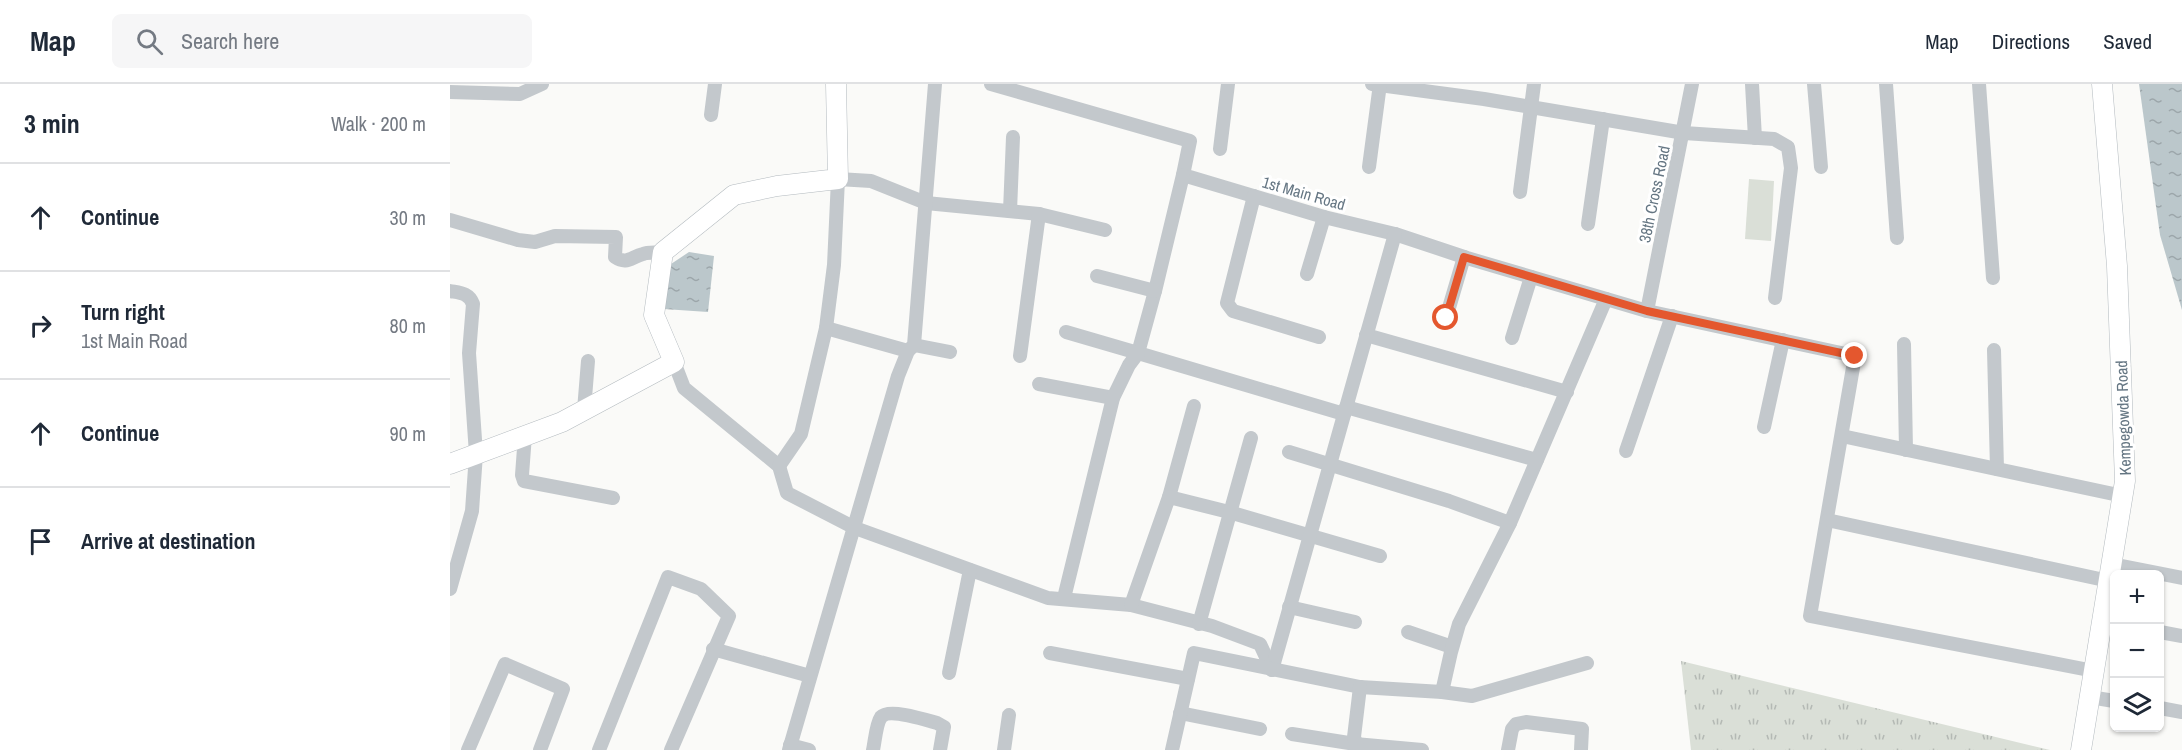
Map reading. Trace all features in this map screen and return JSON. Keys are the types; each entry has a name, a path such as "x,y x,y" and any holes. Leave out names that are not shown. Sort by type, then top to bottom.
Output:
{"street":[{"path":"450,92 520,94 542,84"},
{"path":"711,115 715,84"},
{"path":"779,466 801,434 826,327 834,265 838,179 836,84"},
{"path":"808,750 789,747 898,376 911,348 926,203 935,84"},
{"path":"991,84 1190,141 1138,353 1129,365 1113,398 1064,598"},
{"path":"1220,149 1228,84"},
{"path":"1369,167 1377,84 1684,133 1774,139 1788,147 1791,168 1775,298"},
{"path":"1520,192 1534,84"},
{"name":"38th Cross Road","path":"1647,311 1692,84"},
{"path":"1752,84 1755,138"},
{"path":"1814,84 1821,167"},
{"path":"1886,84 1897,238"},
{"path":"1979,84 1992,278"},
{"name":"Kempegowda Road","path":"2102,84 2117,266 2125,481 2110,570"},
{"path":"1588,224 1603,119"},
{"path":"1010,211 1013,137"},
{"name":"1st Main Road","path":"1183,175 1324,217 1395,234 1464,257 1647,311 1855,356 1842,436"},
{"path":"450,220 518,240 535,242 555,236 616,237 615,257 620,261 629,261 643,254 663,252 734,195 777,186 838,179 871,181 926,203 1039,214 1105,230"},
{"path":"1254,196 1227,303 1233,311 1318,337"},
{"path":"1020,356 1039,214"},
{"path":"1307,274 1324,217"},
{"path":"1272,669 1395,234"},
{"path":"663,252 654,315 684,388 779,466 787,493 855,528 1048,598 1131,605 1212,626 1260,644 1272,669"},
{"path":"1446,318 1464,257"},
{"path":"1096,276 1155,291"},
{"path":"1512,338 1530,277"},
{"path":"450,291 466,294 471,298 473,304 469,353 476,454 472,511 450,589"},
{"path":"1442,692 1452,646 1468,606 1510,523 1606,299"},
{"path":"1626,451 1672,316"},
{"path":"826,327 911,348 950,352"},
{"path":"1066,332 1345,410 1537,460"},
{"path":"1366,335 1567,392"},
{"path":"1764,427 1783,340"},
{"path":"1904,344 1906,450"},
{"path":"1994,350 1997,469"},
{"path":"584,410 588,361"},
{"path":"450,464 562,422 674,362"},
{"path":"1039,384 1113,398"},
{"path":"1131,605 1169,497 1194,406"},
{"path":"525,435 522,475 524,481 614,498"},
{"path":"2094,671 1810,616 1842,436 2123,496"},
{"path":"1199,624 1251,438"},
{"path":"1289,452 1449,501 1510,523"},
{"path":"1169,497 1380,556"},
{"path":"1827,520 2110,572"},
{"path":"949,673 970,570"},
{"name":"Kempegowda Road","path":"2081,750 2094,671 2108,623 2110,572"},
{"path":"2164,576 2182,578"},
{"path":"599,750 668,577 701,589 729,616 671,750"},
{"path":"1289,607 1355,622"},
{"path":"1407,632 1452,646"},
{"path":"2164,633 2182,636"},
{"path":"713,649 810,676"},
{"path":"1050,653 1188,679"},
{"path":"1172,750 1194,653 1360,687 1472,696 1587,663"},
{"path":"468,750 505,664 563,689 540,750"},
{"path":"1357,747 1354,736 1360,687"},
{"path":"2090,697 2110,700"},
{"path":"2164,709 2182,712"},
{"path":"873,750 880,720 883,715 891,712 937,723 944,727 940,750"},
{"path":"1180,713 1260,729"},
{"path":"1004,750 1009,715"},
{"path":"1508,750 1512,729 1516,724 1527,722 1582,729 1581,750"},
{"path":"1292,734 1357,747 1422,750"}],"green space":[{"path":"1749,179 1774,181 1771,241 1745,239"},
{"path":"1681,661 2050,750 1691,750"}],"water":[{"path":"2139,84 2182,84 2182,310 2160,235"},
{"path":"689,252 714,256 708,312 664,309 668,266"}],"route":[{"path":"1446,318 1464,257 1647,311 1855,356"}]}
